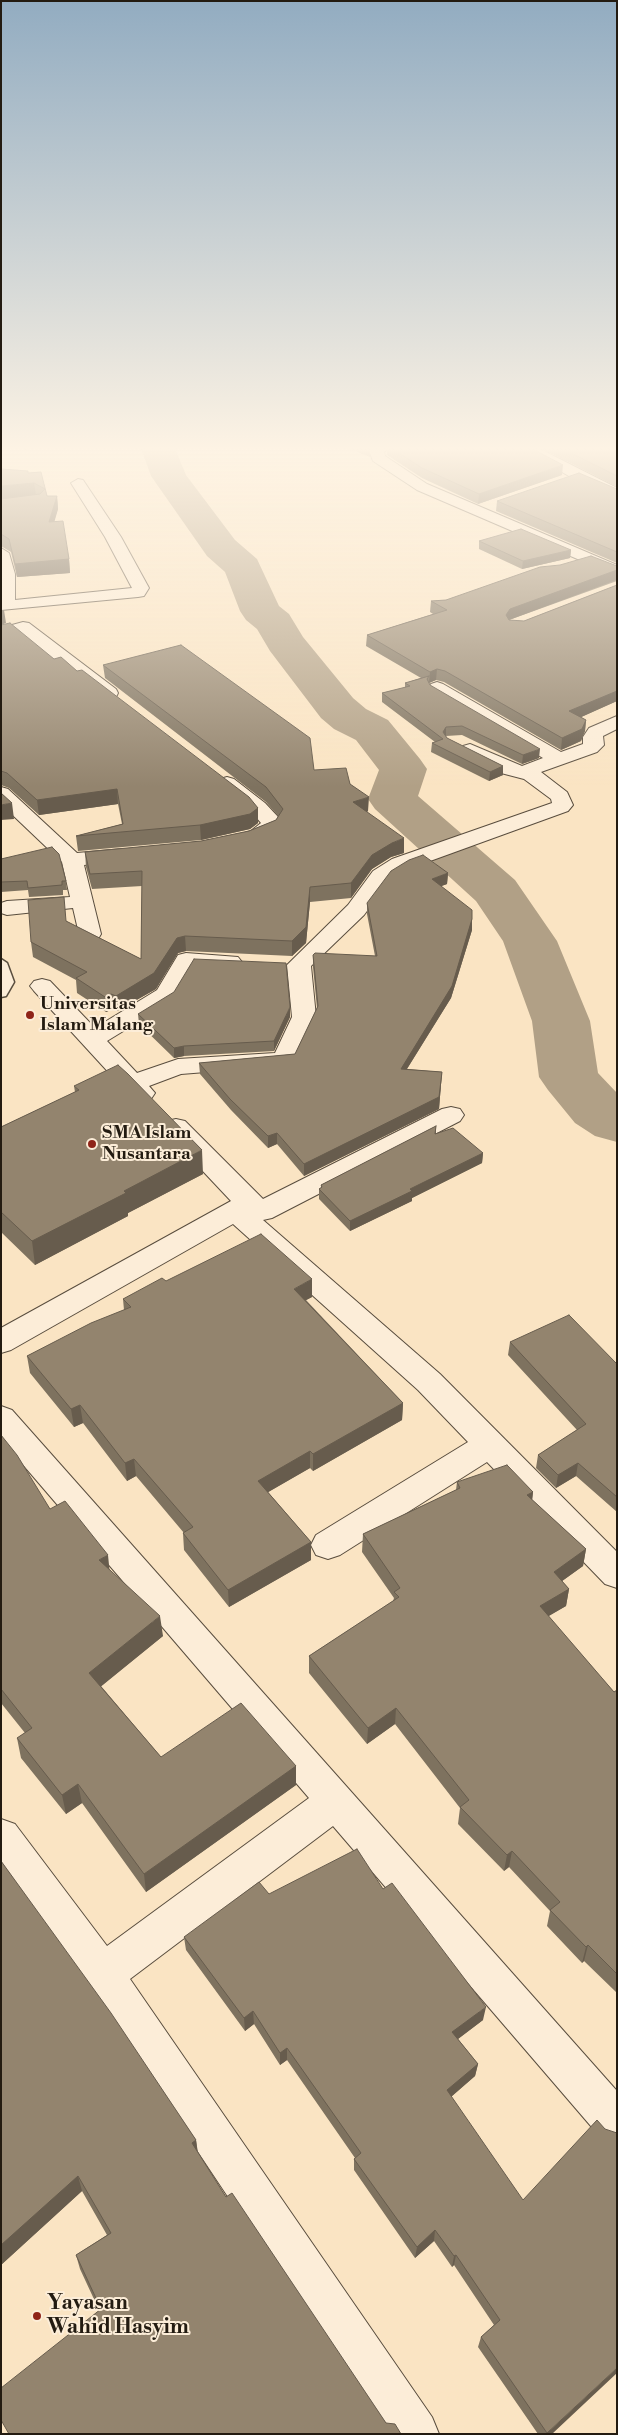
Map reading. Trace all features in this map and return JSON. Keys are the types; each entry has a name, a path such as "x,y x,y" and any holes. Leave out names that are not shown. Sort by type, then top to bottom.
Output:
{"street":[{"path":"3,560 7,574 4,606 9,617 125,706"},
{"path":"4,606 138,592 141,588 125,560"},
{"path":"566,568 592,560 617,571"},
{"path":"1,633 23,627"},
{"path":"437,688 559,759"},
{"path":"531,774 530,769 590,748 594,745 593,737 596,732 617,722"},
{"path":"132,1082 178,1067 284,1060 304,1017 290,965 356,910 381,876 400,864 563,805 560,796 531,774 508,769 454,741"},
{"path":"211,771 258,807 272,822 268,829 258,835 225,843"},
{"path":"1,793 72,860 90,934"},
{"path":"72,860 137,854"},
{"path":"7,908 83,902"},
{"path":"93,1039 166,995 186,960 252,963"},
{"path":"42,986 132,1082 242,1207 429,1382 617,1574"},
{"path":"1,1342 242,1207 262,1211 451,1115"},
{"path":"1,1418 617,2124"},
{"path":"328,1545 490,1445"},
{"path":"103,1974 336,1801"},
{"path":"1,1837 103,1974 415,2434"}],"lane":[{"path":"1,964 6,970 8,982 1,993"}],"building":[{"path":"14,560 62,560 15,564"},
{"path":"578,560 600,560 617,566 617,570 510,609 506,615 509,620 524,621 617,585 617,691 569,711 586,720 582,729 562,738 445,671 437,669 430,672 367,635 447,610 431,601 446,600 540,567 560,565"},
{"path":"10,623 54,659 61,657 77,671 82,670 249,797 258,808 250,814 200,825 76,836 123,824 117,789 37,800 7,773 1,771 1,625"},
{"path":"181,645 310,738 314,770 346,768 350,784 369,797 353,802 404,838 372,855 351,883 310,887 306,927 292,941 185,936 177,938 154,973 116,996 111,994 105,997 76,978 87,972 31,942 28,900 64,897 66,921 141,959 142,871 90,874 85,852 201,841 249,831 276,820 283,809 266,787 103,665"},
{"path":"429,676 427,679 430,685 540,749 523,755 462,726 446,727 443,732 447,738 503,766 490,772 432,743 443,739 382,693 410,686 405,683"},
{"path":"1,793 12,803 1,805"},
{"path":"52,847 59,854 66,881 62,881 62,885 28,888 27,881 1,882 1,859"},
{"path":"423,855 448,873 432,879 472,910 472,919 452,986 401,1069 442,1072 439,1097 304,1164 277,1133 268,1136 230,1099 199,1063 295,1054 318,1006 313,955 315,953 377,956 367,903 391,871 409,860"},
{"path":"194,959 286,963 290,1007 274,1041 174,1048 138,1014 174,992"},
{"path":"118,1065 202,1150 124,1191 126,1193 32,1241 1,1212 1,1127 79,1090 74,1086"},
{"path":"436,1126 435,1134 453,1128 483,1153 410,1189 412,1191 350,1221 319,1189 322,1187 321,1185"},
{"path":"261,1234 312,1279 294,1289 403,1403 313,1454 310,1451 258,1481 311,1542 228,1590 183,1533 193,1527 134,1459 125,1463 80,1405 71,1409 27,1356 91,1323 131,1307 123,1299 162,1278 166,1281"},
{"path":"569,1315 617,1364 617,1497 578,1463 558,1475 538,1455 586,1424 510,1342"},
{"path":"1,1435 17,1455 50,1509 65,1501 108,1555 99,1560 160,1616 89,1673 161,1757 241,1703 296,1766 144,1874 78,1784 62,1795 17,1738 32,1728 1,1689"},
{"path":"507,1465 533,1492 527,1495 586,1549 554,1572 569,1589 540,1606 614,1692 617,1690 617,1974 588,1945 586,1947 550,1910 560,1902 512,1851 507,1855 460,1807 469,1800 396,1708 368,1728 309,1656 399,1597 394,1592 400,1588 363,1534 460,1488 457,1482"},
{"path":"357,1849 383,1889 392,1883 486,2007 452,2032 478,2064 447,2090 523,2200 597,2120 605,2129 617,2133 617,2368 547,2433 481,2337 500,2320 456,2255 454,2256 435,2230 417,2247 354,2159 361,2153 287,2048 280,2053 253,2011 244,2018 184,1937 259,1882 269,1894"},
{"path":"1,1861 111,2013 196,2140 192,2143 226,2197 232,2193 386,2423 395,2424 401,2434 9,2434 1,2420 1,2388 101,2309 76,2255 111,2233 78,2176 1,2245"}],"waterway":[{"path":"234,560 243,567 261,611 274,623 285,642 337,708 350,719 372,730 403,769 392,799 478,873 496,891 530,941 561,1021 569,1077 597,1109 617,1122"}],"place":[{"name":"Universitas Islam Malang","path":"30,1015"},
{"name":"SMA Islam Nusantara","path":"92,1144"},
{"name":"Yayasan Wahid Hasyim","path":"37,2316"}]}
